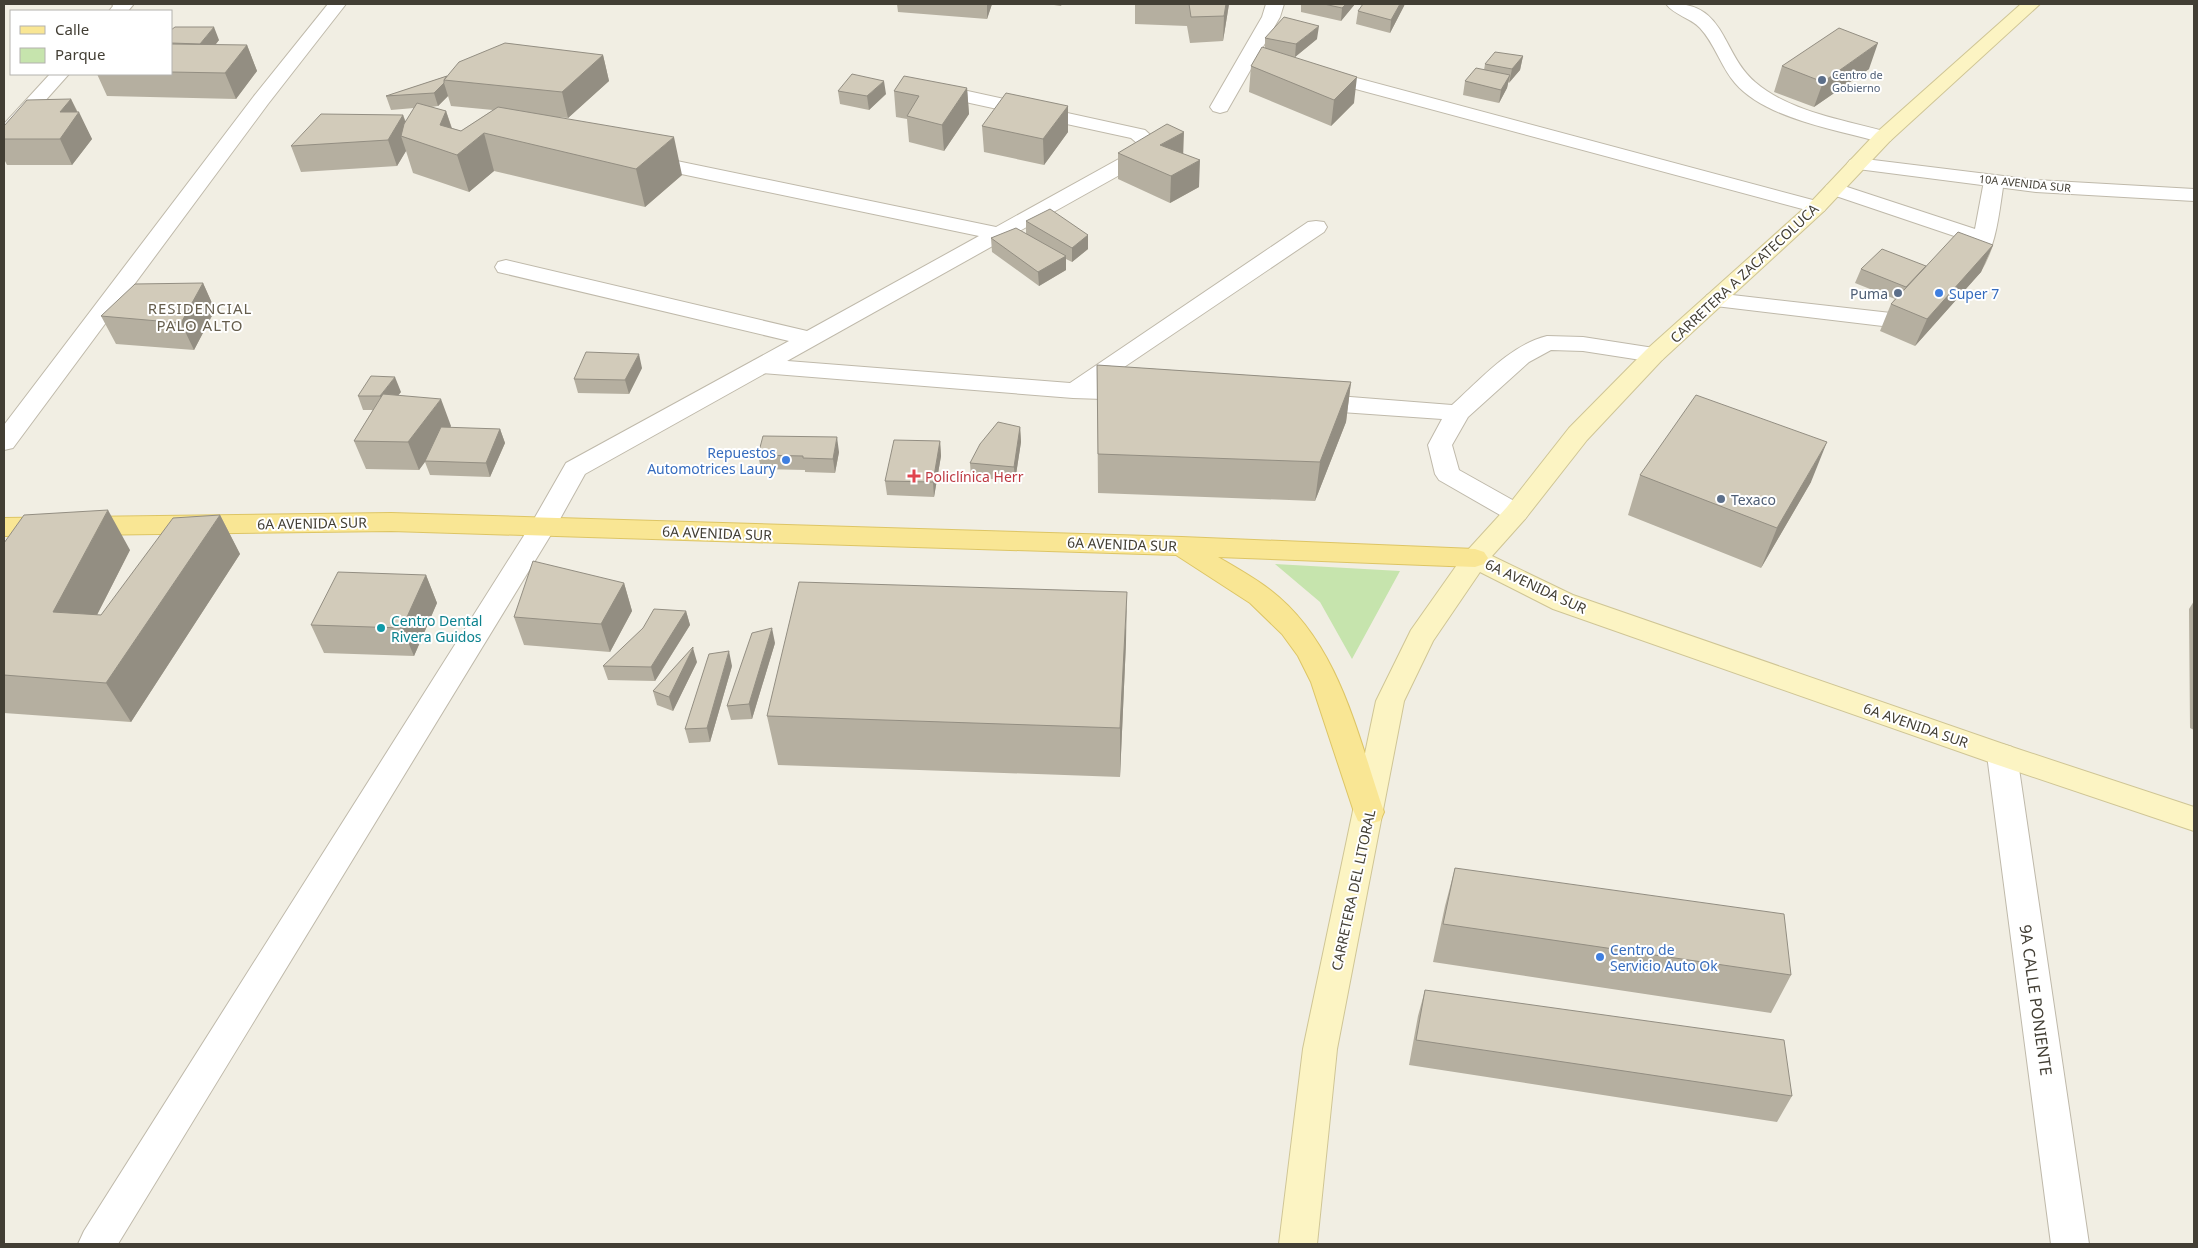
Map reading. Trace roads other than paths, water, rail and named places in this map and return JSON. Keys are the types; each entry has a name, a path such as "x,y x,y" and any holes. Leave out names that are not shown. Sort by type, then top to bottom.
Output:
{"main road":[{"name":"CARRETERA A ZACATECOLUCA","path":"1475,558 1516,513 1578,434 1654,355 1817,207 1882,137 2031,4"},
{"name":"6A AVENIDA SUR","path":"4,527 390,522 1182,546 1475,558 1563,602 2002,755 2194,819"},
{"path":"1182,546 1260,596 1292,627 1310,651 1326,682 1369,812"},
{"name":"CARRETERA DEL LITORAL","path":"1298,1244 1320,1049 1390,701 1421,637 1475,558"}],"street":[{"path":"4,442 261,100 337,4"},
{"path":"1220,107 1271,17 1275,4"},
{"path":"1674,4 1699,18 1709,27 1739,77 1750,87 1783,106 1882,137"},
{"path":"1250,55 1817,207"},
{"path":"4,135 59,75"},
{"path":"98,1244 542,528 575,469 1143,154 1149,143 1138,134 918,86"},
{"path":"621,155 999,234"},
{"name":"10A AVENIDA SUR","path":"1857,164 2036,186 2194,195"},
{"path":"1971,268 1984,239 1994,181"},
{"path":"1834,189 1984,239"},
{"path":"1073,390 1316,227"},
{"path":"506,267 812,338"},
{"path":"1715,300 1891,320"},
{"path":"1516,513 1448,474 1440,445 1458,413 1521,358 1546,343 1583,344 1654,355"},
{"path":"761,366 1073,390 1152,394"},
{"path":"1290,401 1359,404 1458,413"},
{"name":"9A CALLE PONIENTE","path":"2002,755 2070,1244"}],"place":[{"name":"Centro de Gobierno","path":"1822,80"},
{"name":"Puma","path":"1898,293"},
{"name":"Super 7","path":"1939,293"},
{"name":"Repuestos Automotrices Laury","path":"786,460"},
{"name":"Policlínica Herr","path":"914,476"},
{"name":"Texaco","path":"1721,499"},
{"name":"Centro Dental Rivera Guidos","path":"381,628"},
{"name":"Centro de Servicio Auto Ok","path":"1600,957"}],"district":[{"name":"RESIDENCIAL PALO ALTO","path":"200,316"}]}
